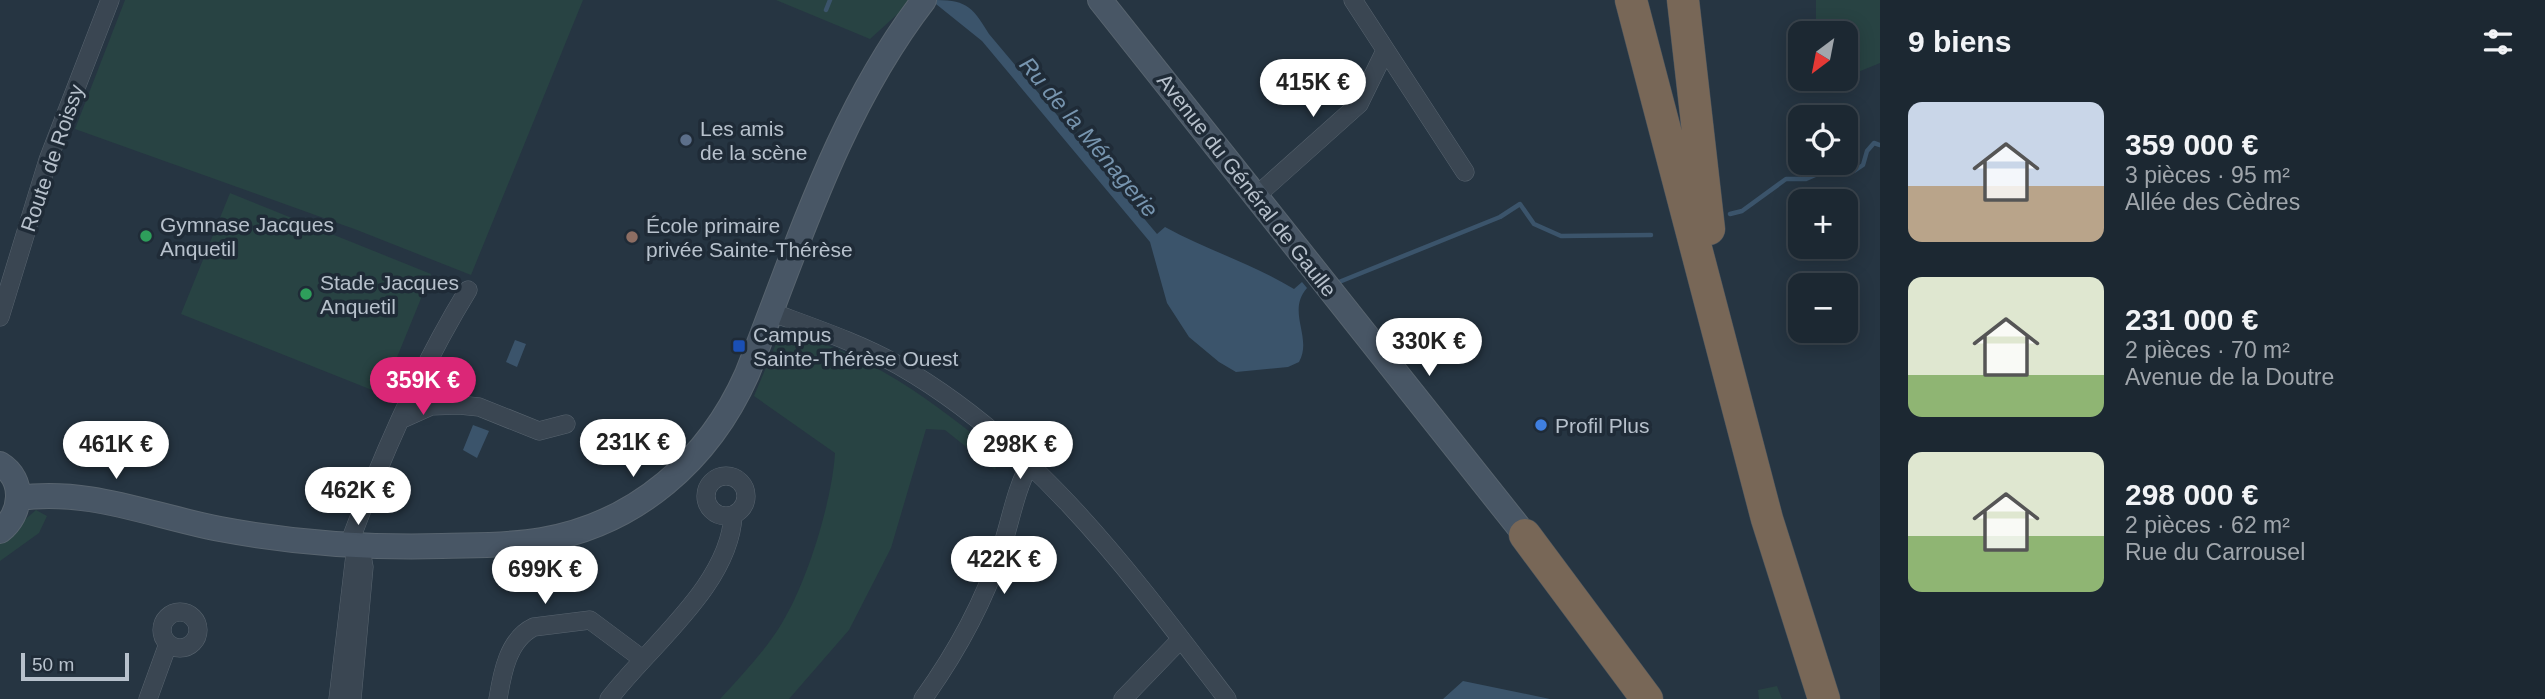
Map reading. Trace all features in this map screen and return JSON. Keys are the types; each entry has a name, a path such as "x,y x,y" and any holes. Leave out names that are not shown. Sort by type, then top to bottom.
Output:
{"highway":[{"path":"1615,0 1751,525 1807,699"},
{"path":"1631,0 1767,519 1824,699"},
{"path":"1683,0 1700,171 1725,316 1720,340"},
{"path":"1525,535 1640,690"}],"main road":[{"name":"Avenue du Général de Gaulle","path":"1100,0 1525,535"},
{"path":"18,498 76,495 219,529 356,546 527,542 585,529 627,510 664,485 705,445 744,382 843,135 871,79 922,4"},
{"path":"0,464 12,475 18,498 11,521 0,531"}],"street":[{"name":"Route de Roissy","path":"0,317 48,160 110,0"},
{"path":"1353,0 1465,172"},
{"path":"1255,197 1359,104 1385,51"},
{"path":"352,699 364,567 362,556 352,536 386,447 415,385 468,290"},
{"path":"771,312 845,340 906,370 956,403 1030,463 1103,541 1227,699"},
{"path":"415,385 431,406"},
{"path":"401,418 431,406 479,407 539,431 566,424"},
{"path":"923,699 956,651 978,606 1001,550 1018,483 1030,463"},
{"path":"609,699 641,658 674,626 704,588 732,535 733,514"},
{"path":"338,699 356,546"},
{"path":"498,699 505,661 527,631 534,627 590,620 641,658"},
{"path":"1123,699 1181,639"},
{"path":"148,699 168,644"}],"green space":[{"path":"125,0 583,0 471,275 357,230 75,129"},
{"path":"776,0 913,0 870,39"},
{"path":"1816,0 1880,0 1880,63 1858,72 1858,21 1816,21"},
{"name":"Stade Jacques Anquetil","path":"230,193 431,274 382,394 181,314"},
{"path":"781,332 842,351 898,380 1000,456 995,470 945,430 926,429 891,548 849,630 789,699 720,699 769,643 791,606 817,541 833,473 835,453 754,396"},
{"path":"36,510 47,516 39,533 0,561 0,541"},
{"path":"1777,686 1782,699 1759,699 1758,690"}],"water":[{"path":"931,0 952,1 972,10 989,34 1157,234 1165,227 1294,289 1302,282 1307,288 1299,306 1303,353 1299,362 1288,367 1236,372 1219,362 1189,337 1167,303 1150,242 982,41"},
{"path":"515,340 526,344 517,367 506,362"},
{"path":"473,425 489,431 477,458 463,450"},
{"path":"1463,681 1550,699 1443,699"}],"waterway":[{"path":"826,10 830,0"},
{"name":"Ru de la Ménagerie","path":"1730,214 1742,211 1786,179 1806,179 1822,172 1854,171 1863,165 1867,151 1874,143 1880,145"},
{"name":"Ru de la Ménagerie","path":"1339,282 1500,217 1520,204 1534,224 1561,236 1651,235"}],"place":[{"name":"Les amis de la scène","path":"686,140"},
{"name":"Gymnase Jacques Anquetil","path":"146,236"},
{"name":"École primaire privée Sainte-Thérèse","path":"632,237"},
{"name":"Stade Jacques Anquetil","path":"306,294"},
{"name":"Campus Sainte-Thérèse Ouest","path":"739,346"},
{"name":"Profil Plus","path":"1541,425"}]}
